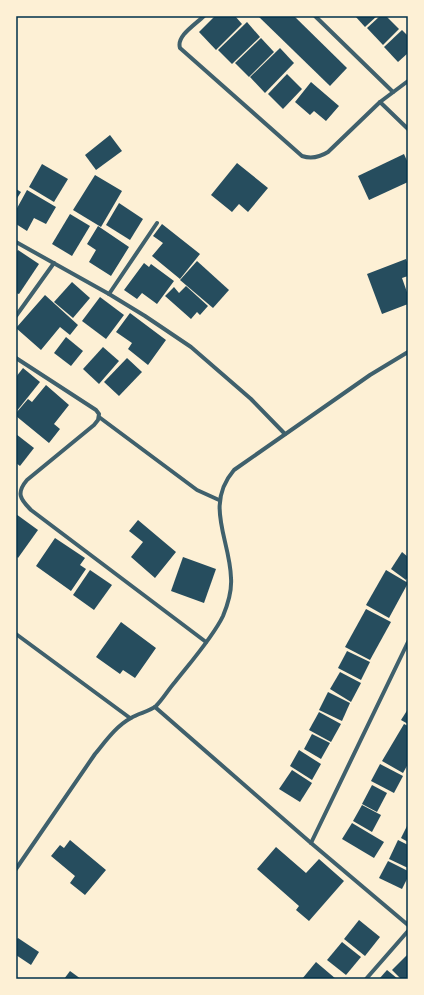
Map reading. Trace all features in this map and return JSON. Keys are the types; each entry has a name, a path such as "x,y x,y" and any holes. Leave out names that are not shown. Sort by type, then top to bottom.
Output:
{"street":[{"path":"204,16 181,37 179,42 180,48 302,156 314,158 322,156 328,152 380,102 408,81"},
{"path":"315,16 394,92"},
{"path":"380,102 408,129"},
{"path":"109,294 157,223"},
{"path":"16,242 109,294 191,347 251,399 285,434"},
{"path":"16,316 54,263"},
{"path":"16,869 95,754 108,738 130,718 155,707 206,642 222,617 230,593 231,578 220,521 219,500 224,484 234,470 370,375 408,352"},
{"path":"16,358 96,410 99,417 197,490 219,500"},
{"path":"99,417 94,425 27,480 21,488 20,498 31,510 206,642"},
{"path":"16,634 130,718"},
{"path":"311,843 408,642"},
{"path":"155,707 408,925"},
{"path":"366,979 408,931"}],"building":[{"path":"215,16 235,16 242,24 216,50 199,32"},
{"path":"258,16 294,16 347,68 330,86"},
{"path":"355,16 377,16 365,27"},
{"path":"380,16 386,16 399,29 383,45 367,28"},
{"path":"247,22 260,37 232,64 218,50"},
{"path":"402,30 408,36 408,53 398,62 384,47"},
{"path":"261,38 274,52 249,77 235,63"},
{"path":"280,48 294,63 265,93 250,77"},
{"path":"287,74 302,89 283,109 268,94"},
{"path":"311,82 339,106 326,121 314,111 310,115 295,102"},
{"path":"110,135 122,151 96,170 85,155"},
{"path":"404,154 408,163 408,182 369,200 358,176"},
{"path":"237,163 268,188 248,212 239,204 232,212 211,195"},
{"path":"42,164 68,179 54,202 29,187"},
{"path":"95,175 122,191 101,227 73,210"},
{"path":"16,189 21,192 16,200"},
{"path":"27,190 56,207 46,224 34,218 27,231 16,224 16,210"},
{"path":"119,203 143,219 130,240 106,225"},
{"path":"70,214 90,226 72,256 52,244"},
{"path":"162,224 200,254 180,279 152,256 163,243 153,236"},
{"path":"98,226 129,247 111,276 89,262 96,250 87,244"},
{"path":"18,250 39,264 19,294 16,293 16,253"},
{"path":"406,259 408,265 408,276 402,278 408,295 408,304 382,314 367,274"},
{"path":"197,261 229,290 213,308 180,280"},
{"path":"144,263 149,267 151,264 174,281 157,304 142,293 137,299 124,290"},
{"path":"72,282 90,298 73,318 54,302"},
{"path":"186,286 208,306 200,315 197,312 191,319 165,296 174,287 179,293"},
{"path":"45,295 78,325 70,335 60,327 41,350 16,328"},
{"path":"100,297 124,315 106,339 82,321"},
{"path":"130,313 166,340 148,365 128,349 132,343 116,332"},
{"path":"66,337 83,351 71,366 54,353"},
{"path":"103,347 119,361 99,384 83,369"},
{"path":"127,358 142,372 119,396 104,382"},
{"path":"23,368 40,382 16,412 16,377"},
{"path":"46,385 69,405 54,424 60,429 49,443 16,416 16,413 28,399 32,402"},
{"path":"16,434 34,448 20,466 16,463"},
{"path":"16,514 38,530 18,558 16,556"},
{"path":"138,520 176,552 155,578 131,557 143,542 129,531"},
{"path":"55,538 85,558 80,565 86,569 71,591 36,566"},
{"path":"402,552 408,557 408,576 406,580 391,569"},
{"path":"183,557 216,569 204,603 171,591"},
{"path":"90,570 112,585 94,610 73,595"},
{"path":"386,570 408,583 389,618 366,605"},
{"path":"366,609 391,622 370,660 345,647"},
{"path":"121,622 156,648 135,678 123,670 120,674 96,657"},
{"path":"347,651 370,662 361,680 338,668"},
{"path":"340,672 361,683 351,702 330,689"},
{"path":"328,692 350,703 342,721 319,710"},
{"path":"408,709 408,724 401,720"},
{"path":"319,712 341,724 331,742 309,730"},
{"path":"404,724 408,726 408,764 403,773 382,761"},
{"path":"312,734 330,743 321,759 304,749"},
{"path":"299,750 321,764 312,780 290,766"},
{"path":"380,764 403,776 394,793 371,781"},
{"path":"292,770 312,783 300,802 279,789"},
{"path":"372,785 387,793 377,812 362,804"},
{"path":"362,805 381,815 372,832 353,821"},
{"path":"352,823 384,842 374,858 342,839"},
{"path":"408,824 408,842 401,838"},
{"path":"70,840 106,870 85,895 70,883 75,876 51,856 60,845 64,848"},
{"path":"398,840 408,845 408,868 389,859"},
{"path":"276,847 306,873 319,859 344,881 309,921 296,910 299,906 257,869"},
{"path":"388,861 408,871 408,877 402,889 379,878"},
{"path":"359,920 380,937 365,956 344,939"},
{"path":"18,938 39,952 31,965 16,955 16,940"},
{"path":"342,942 361,957 346,975 327,960"},
{"path":"408,954 408,979 401,979 392,970"},
{"path":"316,962 336,979 302,979"},
{"path":"387,970 398,979 379,979"},
{"path":"70,971 81,979 64,979"}]}
